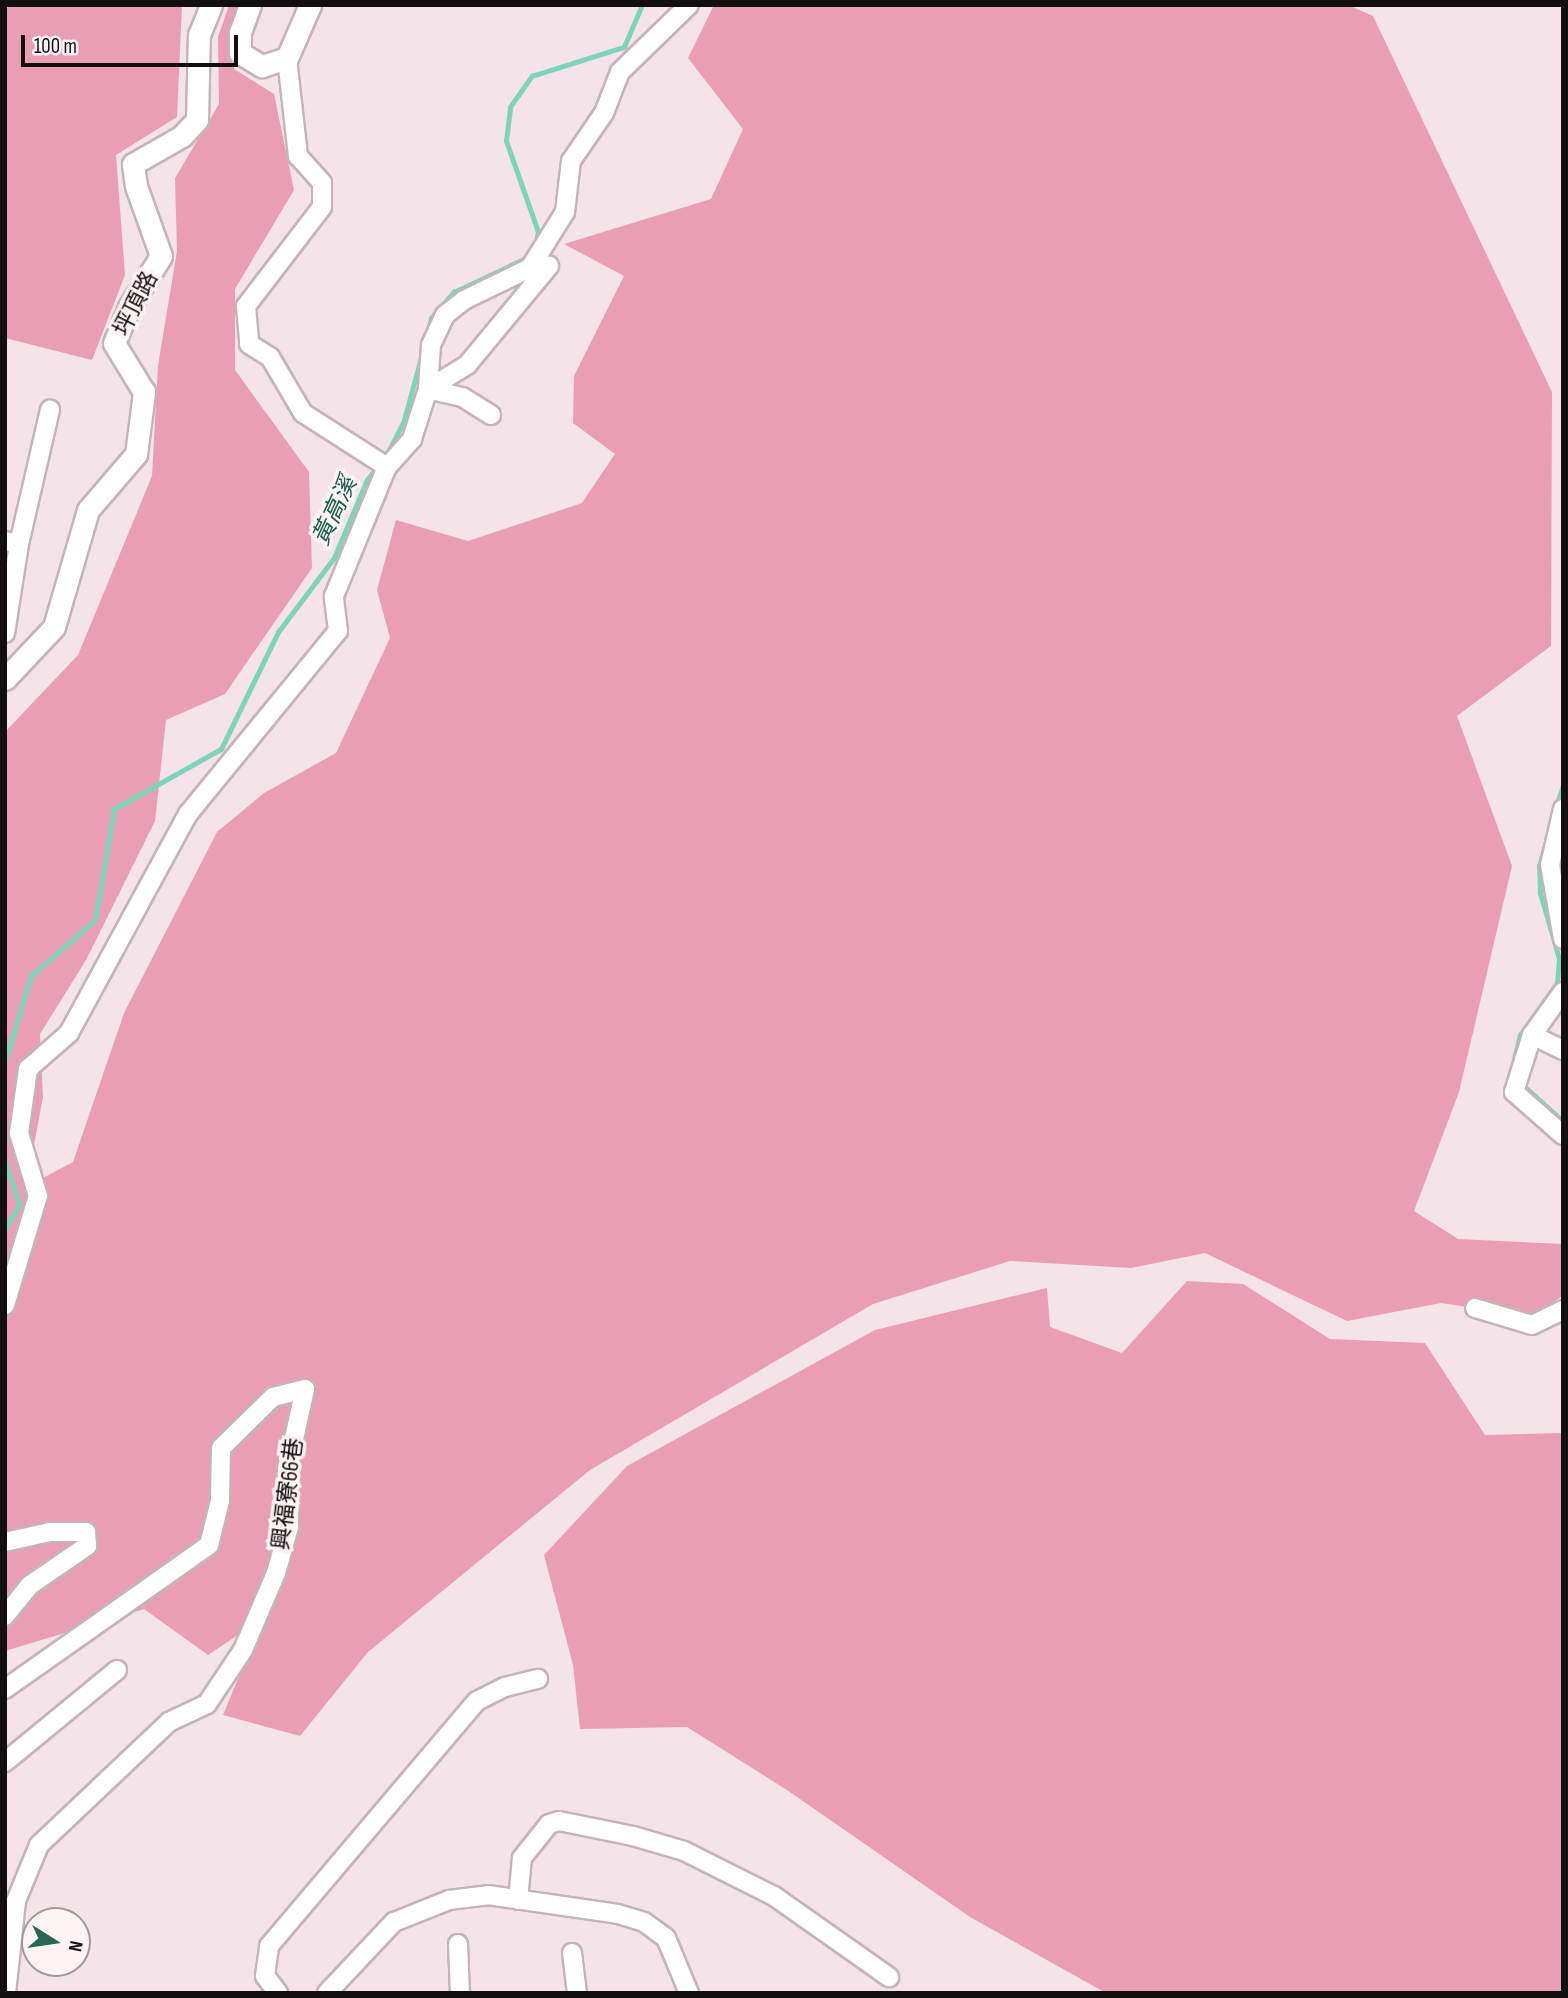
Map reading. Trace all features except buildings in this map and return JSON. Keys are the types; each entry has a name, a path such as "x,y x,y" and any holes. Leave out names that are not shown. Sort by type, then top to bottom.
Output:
{"street":[{"name":"坪頂路","path":"5,679 54,626 88,510 136,454 144,392 114,343 129,307 161,256 136,186 134,164 182,136 197,120 199,35 211,5"},
{"path":"250,5 240,32 240,53 262,65 287,58"},
{"path":"310,5 287,58 298,156 323,183 322,207 246,306 249,344 270,357 303,413 387,467"},
{"path":"5,1305 38,1196 19,1133 28,1069 69,1033 188,814 338,631 334,596 387,467 412,439 428,389 431,345 445,315 464,300 530,268 565,212 571,162 604,113 620,72 690,5"},
{"path":"428,389 467,365 549,266"},
{"path":"428,389 462,397 491,415"},
{"path":"5,634 12,542 50,410"},
{"path":"1563,809 1550,865 1563,939"},
{"path":"1563,992 1532,1035 1514,1092 1563,1135"},
{"path":"1532,1035 1563,1051"},
{"path":"1475,1307 1532,1325 1563,1310"},
{"name":"興福寮66巷","path":"5,1689 209,1545 220,1502 221,1448 273,1397 305,1389 287,1470 289,1527 276,1573 243,1650 207,1704 169,1722 39,1845 16,1901 6,1993"},
{"path":"5,1542 50,1532 86,1532 87,1546 30,1584 5,1616"},
{"path":"5,1762 117,1670"},
{"path":"278,1993 265,1976 269,1946 477,1701 505,1687 538,1679"},
{"path":"517,1900 523,1858 549,1824 559,1821 634,1836 684,1851 774,1896 888,1977"},
{"path":"327,1993 394,1922 418,1909 488,1895 643,1922 666,1938 689,1993"},
{"path":"458,1944 460,1993"},
{"path":"572,1953 577,1993"}],"shaded area":[{"path":"5,5 182,5 177,117 116,155 125,275 92,360 5,338"},
{"path":"229,5 244,5 231,31 234,69 274,94 294,190 235,289 235,370 309,472 312,568 225,694 166,720 155,821 86,960 40,1034 43,1097 26,1187 73,1162 124,1013 217,832 264,793 336,753 390,638 377,590 396,520 468,541 582,503 615,454 573,423 574,376 624,276 564,244 711,199 743,129 688,58 714,5 1348,5 1373,16 1552,392 1551,646 1457,716 1512,866 1459,1092 1414,1211 1458,1239 1563,1244 1563,1295 1536,1317 1441,1303 1347,1321 1205,1253 1131,1268 1010,1261 873,1304 590,1470 368,1652 300,1736 223,1715 263,1618 208,1655 144,1609 5,1651 5,732 78,655 152,476 158,366 177,251 175,178 219,104 218,37"},
{"path":"1187,1281 1243,1284 1330,1339 1425,1343 1485,1435 1563,1433 1563,1993 1106,1993 970,1917 787,1790 687,1727 580,1729 573,1665 544,1555 627,1466 875,1330 1047,1288 1050,1327 1122,1353"}],"waterway":[{"name":"黃高溪","path":"535,247 538,232 506,141 510,107 532,76 624,47 642,5"},
{"name":"黃高溪","path":"427,335 431,318 454,292 528,257"},
{"name":"黃高溪","path":"387,454 404,420 423,350"},
{"name":"黃高溪","path":"5,1061 31,976 95,920 114,809 221,749 278,632 334,558 367,480 378,466"},
{"path":"1556,806 1563,786"},
{"path":"1514,1059 1520,1035 1557,983 1559,959 1540,893 1539,866 1551,825"},
{"path":"1522,1084 1563,1121"},
{"name":"黃高溪","path":"5,1160 20,1205 5,1231"}]}
